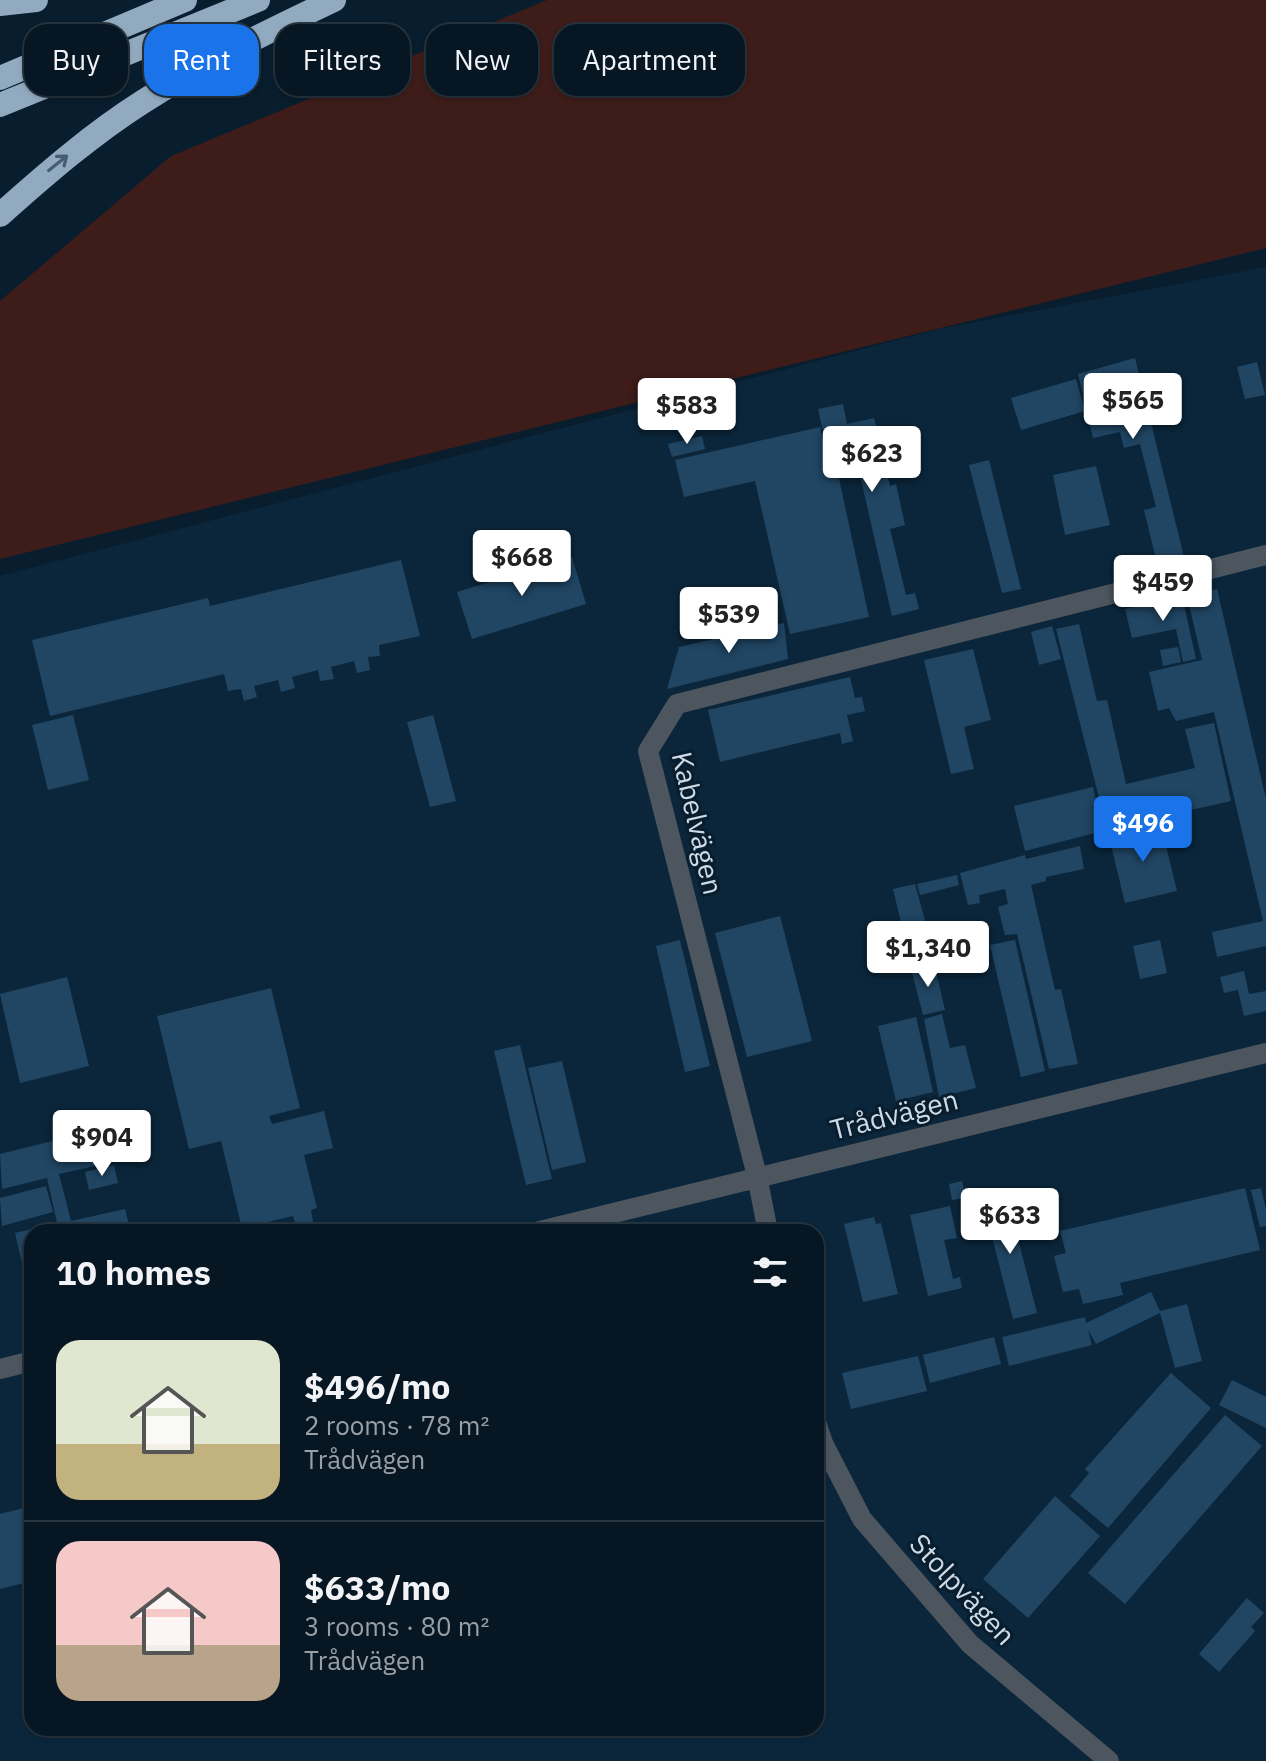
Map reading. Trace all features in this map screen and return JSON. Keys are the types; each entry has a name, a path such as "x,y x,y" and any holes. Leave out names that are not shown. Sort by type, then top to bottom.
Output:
{"highway":[{"path":"0,4 36,0"},
{"path":"0,78 185,0"},
{"path":"0,105 258,0"},
{"path":"0,215 58,163 143,101 224,53 334,0"}],"street":[{"name":"Kabelvägen","path":"757,1176 648,751 677,704 1266,555"},
{"name":"Trådvägen","path":"568,1224 1266,1053"},
{"path":"757,1176 766,1224"},
{"path":"0,1369 24,1363"},
{"name":"Stolpvägen","path":"824,1445 862,1519 970,1644 1109,1761"}],"shaded area":[{"path":"547,0 1266,0 1266,248 0,559 0,301 171,156 316,96 410,96 410,57 426,50 426,96 538,96 538,24 489,24"},
{"path":"1266,267 1266,1761 0,1761 0,576 939,329"}],"building":[{"path":"1135,358 1184,557 1157,563 1144,510 1156,507 1140,444 1124,448 1120,432 1093,438 1078,374"},
{"path":"1257,362 1265,395 1245,399 1237,367"},
{"path":"1076,379 1085,411 1021,430 1011,398"},
{"path":"843,404 847,424 874,418 890,486 896,484 905,525 890,529 906,595 915,593 919,609 892,616 855,453 829,459 818,409"},
{"path":"820,427 828,462 835,460 869,617 790,634 755,481 684,497 675,460"},
{"path":"702,436 705,449 672,457 668,444"},
{"path":"989,460 1021,589 1002,593 969,465"},
{"path":"1096,466 1110,525 1065,535 1053,475"},
{"path":"572,557 586,604 472,639 457,592"},
{"path":"401,560 420,636 379,645 380,656 368,657 370,670 357,673 354,661 331,667 334,679 320,681 318,670 292,677 295,688 281,692 278,680 254,686 257,697 244,701 241,689 228,691 224,674 50,716 32,640 208,598 210,606"},
{"path":"1217,589 1266,799 1266,946 1217,957 1212,932 1263,921 1214,712 1176,721 1169,708 1158,711 1149,672 1202,660 1187,596"},
{"path":"1182,596 1196,659 1183,662 1176,629 1132,638 1125,609"},
{"path":"784,623 788,659 667,689 679,647"},
{"path":"1079,624 1097,701 1107,700 1126,784 1195,768 1185,729 1214,723 1231,801 1137,822 1137,827 1108,833 1056,629"},
{"path":"1052,626 1061,659 1039,665 1031,632"},
{"path":"1178,647 1181,662 1163,666 1160,650"},
{"path":"973,649 991,720 964,727 974,769 951,774 924,660"},
{"path":"850,677 855,698 862,697 865,711 847,715 853,741 842,744 840,733 720,762 708,710"},
{"path":"73,715 89,780 48,790 32,725"},
{"path":"433,715 456,801 430,807 407,722"},
{"path":"1093,787 1103,831 1025,851 1014,806"},
{"path":"1161,825 1177,891 1125,903 1109,837"},
{"path":"1080,846 1084,869 1046,877 1046,881 1031,885 1055,990 1061,989 1078,1064 1049,1069 1017,934 1005,935 998,907 1008,904 1005,889 979,895 980,903 968,905 960,873 1025,855 1026,859"},
{"path":"957,875 959,885 920,895 917,884"},
{"path":"915,884 937,955 910,960 893,889"},
{"path":"780,916 812,1041 747,1057 715,933"},
{"path":"680,940 710,1066 685,1072 656,946"},
{"path":"1015,940 1045,1071 1021,1077 990,945"},
{"path":"1160,940 1167,973 1140,979 1133,946"},
{"path":"934,964 945,1010 923,1015 911,969"},
{"path":"1244,971 1249,994 1266,991 1266,1011 1244,1016 1238,990 1224,993 1220,977"},
{"path":"67,977 89,1066 20,1083 0,994"},
{"path":"271,988 300,1108 269,1116 272,1124 324,1111 333,1148 304,1155 317,1208 311,1210 313,1222 295,1224 293,1216 259,1224 241,1224 221,1141 189,1149 157,1016"},
{"path":"942,1014 950,1048 965,1045 976,1088 939,1097 924,1019"},
{"path":"916,1017 933,1092 896,1101 878,1026"},
{"path":"520,1045 552,1179 526,1185 494,1051"},
{"path":"562,1061 586,1162 552,1170 528,1068"},
{"path":"105,1128 113,1162 59,1174 71,1221 125,1209 129,1224 53,1224 57,1223 47,1178 2,1189 0,1154"},
{"path":"114,1165 118,1183 89,1190 85,1172"},
{"path":"962,1181 966,1198 952,1200 949,1184"},
{"path":"46,1186 53,1212 2,1226 0,1198"},
{"path":"1245,1188 1260,1250 1120,1283 1123,1295 1083,1304 1079,1289 1063,1292 1054,1256 1066,1253 1060,1231"},
{"path":"1261,1188 1266,1226 1260,1227 1251,1190"},
{"path":"1006,1192 1037,1313 1013,1319 982,1198"},
{"path":"950,1206 957,1238 944,1240 953,1279 960,1277 962,1288 928,1296 910,1215"},
{"path":"874,1217 876,1224 881,1223 898,1294 863,1302 844,1224"},
{"path":"24,1231 24,1271 15,1233"},
{"path":"1151,1292 1160,1311 1187,1304 1202,1361 1175,1368 1160,1313 1096,1344 1088,1330 1092,1345 1009,1366 1002,1337 1085,1317 1086,1323"},
{"path":"994,1337 1001,1364 930,1383 923,1355"},
{"path":"918,1356 927,1391 851,1409 842,1373"},
{"path":"1171,1373 1211,1408 1108,1528 1070,1496 1089,1473 1085,1469"},
{"path":"1232,1380 1266,1397 1266,1428 1219,1405"},
{"path":"1225,1415 1262,1446 1125,1604 1088,1573"},
{"path":"1055,1496 1100,1536 1028,1618 983,1579"},
{"path":"24,1508 24,1583 0,1589 0,1514"},
{"path":"1247,1598 1264,1613 1251,1627 1255,1631 1219,1672 1199,1654"}]}
